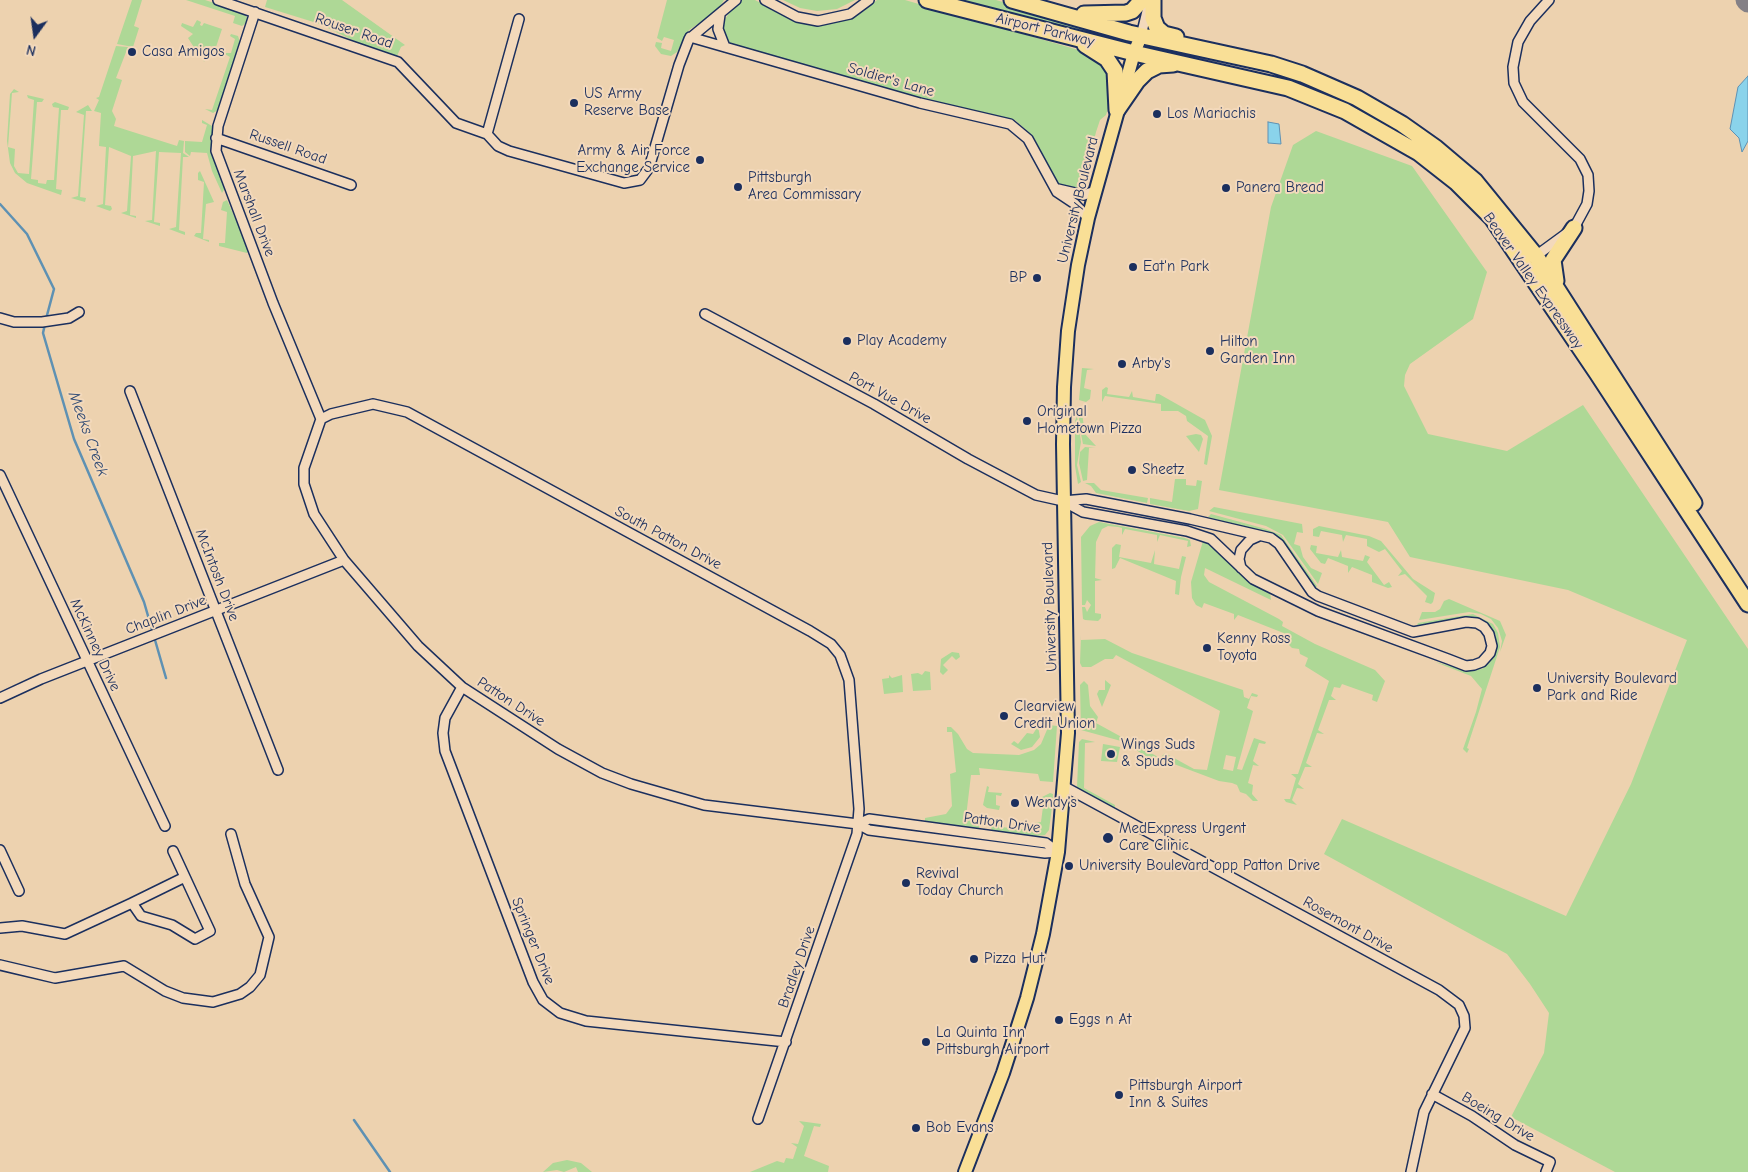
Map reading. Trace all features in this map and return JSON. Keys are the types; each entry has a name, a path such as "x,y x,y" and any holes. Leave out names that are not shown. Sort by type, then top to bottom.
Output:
{"highway":[{"name":"Airport Parkway","path":"927,0 1134,53"},
{"name":"Airport Parkway","path":"1012,0 1141,36"},
{"path":"1060,13 1119,14 1132,11 1142,0"},
{"path":"1152,0 1152,18 1157,28 1164,34 1214,46 1221,54"},
{"path":"1071,36 1100,54 1111,65 1117,78 1117,110"},
{"name":"Beaver Valley Expressway","path":"1141,36 1271,64 1324,82 1357,98 1402,124 1436,148 1475,181 1530,260 1748,604"},
{"name":"Beaver Valley Expressway","path":"1134,53 1261,80 1302,93 1345,111 1419,153 1456,182 1560,292 1748,586"},
{"path":"1117,110 1147,71 1164,64 1190,64"},
{"path":"1560,292 1553,269 1553,260 1574,228"}],"main road":[{"name":"University Boulevard","path":"965,1172 999,1083 1027,998 1043,934 1058,852 1065,786 1068,672 1063,501 1064,395 1067,347 1075,284 1088,218 1117,110 1141,36"}],"street":[{"name":"Rouser Road","path":"218,0 398,62 456,123 487,134 498,146 509,151 618,182 635,183 645,176 650,168 678,65 690,37"},
{"path":"690,37 720,14 727,3 736,0"},
{"path":"765,0 796,17 818,21 850,14 869,0"},
{"path":"1141,36 1152,0"},
{"path":"1530,260 1574,228 1588,198 1589,181 1586,169 1576,153 1523,102 1514,83 1513,67 1518,42 1530,21 1548,0"},
{"name":"Marshall Drive","path":"255,12 216,138 220,162 321,419"},
{"path":"720,14 718,29 725,47"},
{"path":"487,134 519,19"},
{"name":"Soldier's Lane","path":"690,37 920,103 1010,124 1028,139 1053,186 1088,218"},
{"name":"Russell Road","path":"216,138 351,185"},
{"path":"1053,186 1066,192 1084,195 1095,191"},
{"path":"0,318 14,322 42,322 69,318 78,312"},
{"name":"Port Vue Drive","path":"704,314 874,404 1030,492 1045,499 1063,501"},
{"name":"McIntosh Drive","path":"130,391 278,770"},
{"name":"South Patton Drive","path":"321,419 331,414 373,404 407,412 826,640 840,655 848,680 859,809 858,824"},
{"name":"Patton Drive","path":"321,419 304,468 304,484 314,514 344,560 418,646 462,687 507,718 584,764 649,790 721,808 858,824 869,819 1046,842 1058,852"},
{"name":"McKinney Drive","path":"0,475 165,826"},
{"path":"1086,499 1190,519 1271,538 1279,544 1312,592 1318,596 1413,632 1466,622 1477,623 1490,634 1492,646 1490,653 1478,664 1462,664 1318,610 1253,579 1211,539 1187,531 1083,512 1063,501 1086,499"},
{"path":"1242,570 1239,559 1241,550 1250,540 1262,536"},
{"name":"Chaplin Drive","path":"0,698 87,661 344,560"},
{"name":"Springer Drive","path":"462,687 450,706 443,725 447,760 532,982 543,1000 560,1013 586,1020 786,1042"},
{"name":"Rosemont Drive","path":"1065,786 1453,999 1464,1016 1465,1028 1420,1121 1411,1172"},
{"name":"Bradley Drive","path":"758,1119 855,842 858,824"},
{"path":"0,966 55,978 124,966 182,998 213,1002 240,994 254,983 262,970 269,937 245,884 231,834"},
{"path":"0,850 19,891"},
{"path":"132,903 141,916 172,925 195,938 210,931 173,851"},
{"path":"0,928 22,926 65,934 185,877"},
{"name":"Boeing Drive","path":"1432,1094 1472,1116 1520,1147 1550,1162 1546,1172"}],"green space":[{"path":"132,0 142,0 134,26 139,28 133,47 117,44"},
{"path":"186,0 205,0 240,11 247,17 247,22 242,26 233,23 235,16"},
{"path":"267,0 342,0 405,45 401,47 397,56 356,42 320,24 265,7"},
{"path":"667,0 724,0 717,11 689,30 677,52 671,56 661,54 655,46 656,42 662,43 661,48 671,51 674,40 664,37 662,41 657,38"},
{"path":"741,0 755,0 795,21 819,26 850,19 864,11 877,0 905,0 1096,55 1109,73 1113,92 1106,115 1100,120 1096,132 1083,185 1076,189 1058,184 1033,136 1015,120 925,99 731,44 725,38 722,24 734,5"},
{"path":"783,0 855,0 837,9 817,11 800,8"},
{"path":"946,0 996,0 1105,31 1123,44"},
{"path":"197,20 201,22 200,25 202,26 204,23 222,29 216,47 209,46 207,53 213,56 207,55 204,62 201,47 195,49 188,38 193,34 181,26 182,23 193,27"},
{"path":"231,34 238,36 240,42 218,110 213,113 205,109 212,110 230,57 223,53 231,53 235,39 230,36"},
{"path":"116,46 128,47 116,78 122,80 112,111 116,119 114,126 177,146 179,140 184,141 183,153 189,157 183,157 179,230 185,232 185,235 169,229 176,227 181,153 159,152 154,222 160,223 160,226 145,221 152,220 156,151 133,156 130,215 136,216 136,218 121,213 127,211 131,156 109,147 105,205 111,206 112,209 110,211 96,206 103,204 106,147 99,146 101,113 94,111 99,100 96,98 99,97"},
{"path":"14,89 19,92 12,93 8,147 15,149 14,166 18,173 29,174 34,100 28,98 27,95 44,99 42,102 37,102 31,179 38,180 38,183 46,184 47,180 54,180 59,108 53,107 52,104 55,102 69,107 68,110 61,110 56,189 62,190 61,195 27,183 15,173 10,163 7,141 10,94"},
{"path":"88,105 92,111 86,111 80,197 86,198 85,202 71,198 78,196 84,115 76,112"},
{"path":"202,120 212,126 212,151 225,188 222,193 212,171 207,153 191,152 190,156 185,152 185,141 202,142 207,125 202,123"},
{"path":"1316,131 1412,166 1487,272 1473,319 1410,364 1405,375 1404,386 1428,434 1507,451 1583,405 1748,649 1748,1172 1615,1172 1511,1117 1544,1053 1549,1013 1530,984 1507,954 1324,854 1342,819 1566,916 1631,784 1687,640 1568,590 1410,557 1388,522 1219,490 1271,207 1293,145"},
{"path":"200,171 214,202 206,204 203,239 209,240 209,242 194,236 196,233 201,233 204,182 198,180 198,173"},
{"path":"227,200 249,250 247,253 219,246 219,243 225,243 227,212 221,210 223,202"},
{"path":"1082,368 1094,369 1087,370 1084,388 1091,390 1090,399 1086,402 1079,400"},
{"path":"1106,387 1108,388 1107,394 1129,397 1132,391 1133,397 1155,401 1156,394 1159,394 1205,420 1212,436 1207,465 1204,464 1208,436 1187,421 1186,416 1178,411 1161,411 1161,404 1105,396 1102,402 1102,390"},
{"path":"1082,413 1085,434 1096,446 1083,444 1079,424 1079,414"},
{"path":"1077,416 1081,442 1077,465 1081,482 1078,484 1075,466 1075,421"},
{"path":"1201,435 1203,439 1199,452 1186,436"},
{"path":"1085,447 1096,448 1089,448 1087,480 1083,481 1079,463 1080,452"},
{"path":"1175,479 1186,479 1186,485 1196,486 1197,480 1202,481 1198,509 1189,511 1150,504 1150,498 1172,502"},
{"path":"1085,483 1094,483 1101,490 1148,498 1147,503 1096,493 1091,486"},
{"path":"1214,507 1302,524 1303,533 1297,532 1294,544 1300,546 1303,557 1311,568 1322,573 1318,584 1283,535 1266,526 1209,511"},
{"path":"1211,514 1281,535 1317,586 1315,589 1274,535 1208,517"},
{"path":"1099,522 1185,538 1190,540 1191,546 1187,547 1188,541 1160,535 1157,542 1157,535 1125,529 1122,535 1122,528 1108,526 1102,529 1096,542 1095,578 1102,580 1095,581 1095,613 1101,614 1101,618 1098,621 1083,619 1082,607 1085,607 1087,612 1091,605 1087,600 1085,605 1082,605 1081,537 1090,526"},
{"path":"1319,526 1369,536 1381,541 1413,579 1435,593 1433,602 1431,604 1425,602 1427,596 1405,574 1398,576 1402,571 1385,549 1379,552 1367,546 1367,539 1346,535 1343,542 1342,535 1321,531 1319,537 1313,536 1313,529"},
{"path":"1203,541 1215,545 1245,579 1270,592 1271,600 1205,568 1204,575 1209,582 1279,619 1283,622 1282,626 1315,644 1375,670 1385,681 1377,702 1372,700 1373,695 1342,684 1340,688 1334,687 1331,696 1336,700 1329,700 1318,730 1324,734 1317,733 1306,763 1312,767 1305,767 1298,784 1304,789 1297,788 1292,800 1297,805 1286,802 1284,799 1290,799 1296,778 1291,774 1298,774 1329,681 1305,666 1308,658 1300,654 1299,649 1292,648 1284,640 1286,634 1238,615 1234,620 1234,614 1204,603 1202,608 1196,605 1192,598 1191,582"},
{"path":"1116,544 1121,545 1119,557 1151,563 1155,550 1154,564 1179,569 1182,556 1186,557 1179,595 1175,594 1176,581 1120,558 1115,568 1112,569 1112,548"},
{"path":"1311,545 1317,546 1316,553 1338,557 1341,550 1342,557 1363,561 1365,555 1370,557 1367,562 1384,585 1389,582 1392,587 1388,588 1372,582 1372,575 1352,567 1348,573 1348,566 1328,558 1325,564 1321,563 1310,549"},
{"path":"1449,599 1500,621 1506,635 1500,652 1502,641 1498,628 1491,619 1481,614 1469,612 1419,620 1422,612 1435,612 1440,609 1444,601"},
{"path":"1473,614 1493,624 1498,633 1500,647 1467,753 1463,749 1482,689 1471,676 1435,662 1467,670 1482,669 1496,653 1496,635 1488,624 1477,618 1463,618 1416,627 1418,623"},
{"path":"1081,635 1081,640 1105,639 1132,653 1243,690 1244,697 1249,699 1252,693 1258,695 1257,697 1251,696 1247,708 1253,711 1237,769 1242,770 1254,738 1266,742 1265,744 1259,743 1253,761 1259,766 1253,765 1248,783 1253,785 1252,794 1258,801 1253,801 1246,794 1240,792 1237,785 1219,781 1166,761 1161,762 1161,765 1121,741 1081,730 1080,685 1084,681 1088,685 1090,706 1098,717 1096,723 1160,758 1165,753 1194,769 1207,770 1220,711 1116,655 1113,659 1105,659 1091,667 1082,667 1080,663","holes":["1226,755 1236,757 1233,771 1223,769"]},
{"path":"952,652 959,653 960,657 956,660 952,656 943,665 948,670 943,675 940,672 941,659"},
{"path":"925,671 930,672 931,690 913,691 911,674 918,673 922,675"},
{"path":"889,675 892,678 902,675 903,692 884,694 882,679 889,678"},
{"path":"1105,680 1111,685 1102,707 1097,694 1099,690 1105,690"},
{"path":"1049,725 1057,726 1053,782 1040,781 1038,774 979,768 980,775 971,775 966,817 976,819 980,815 979,830 925,822 925,818 946,814 952,806 950,774 956,772 952,732 947,732 947,727 951,727 958,734 967,749 973,753 1019,755 1034,750 1041,744"},
{"path":"1038,726 1040,737 1032,747 1021,750 1011,744 1014,741 1018,744 1027,733 1033,734"},
{"path":"1082,739 1095,742 1085,743 1084,788 1115,805 1115,809 1077,787 1079,742"},
{"name":"Wings Suds & Spuds","path":"1103,744 1120,747 1117,762 1101,761"},
{"path":"987,786 989,787 988,792 1002,793 1001,796 996,795 996,805 1000,806 999,810 987,808 983,805"},
{"path":"1050,793 1053,794 1052,807 1049,830 1045,835 1029,837 992,831 990,824 994,820 1001,827 1030,830 1029,824 1041,822 1044,799 1040,798"},
{"path":"799,1121 821,1124 820,1127 814,1126 804,1156 829,1166 828,1172 750,1172 777,1161 784,1163 786,1158 793,1159 797,1147 791,1143 798,1144 804,1126"},
{"path":"567,1160 581,1163 592,1172 578,1172 576,1167 564,1172 557,1170 543,1172 553,1163"}],"water":[{"path":"1748,76 1748,141 1742,152 1739,138 1730,129 1738,87"},
{"path":"1268,122 1279,124 1281,144 1268,143"}],"waterway":[{"name":"Meeks Creek","path":"0,204 27,234 54,289 46,319"},
{"name":"Meeks Creek","path":"45,324 43,333 74,439 144,602 166,678"},
{"name":"Meeks Creek","path":"354,1120 390,1172"}],"place":[{"name":"Casa Amigos","path":"132,52"},
{"name":"US Army Reserve Base","path":"574,103"},
{"name":"Los Mariachis","path":"1157,114"},
{"name":"Army & Air Force Exchange Service","path":"700,160"},
{"name":"Pittsburgh Area Commissary","path":"738,187"},
{"name":"Panera Bread","path":"1226,188"},
{"name":"Eat'n Park","path":"1133,267"},
{"name":"BP","path":"1037,278"},
{"name":"Play Academy","path":"847,341"},
{"name":"Hilton Garden Inn","path":"1210,351"},
{"name":"Arby's","path":"1122,364"},
{"name":"Original Hometown Pizza","path":"1027,421"},
{"name":"Sheetz","path":"1132,470"},
{"name":"Kenny Ross Toyota","path":"1207,648"},
{"name":"University Boulevard Park and Ride","path":"1537,688"},
{"name":"Clearview Credit Union","path":"1004,716"},
{"name":"Wings Suds & Spuds","path":"1111,754"},
{"name":"Wendy's","path":"1015,803"},
{"name":"MedExpress Urgent Care Clinic","path":"1108,838"},
{"name":"University Boulevard opp Patton Drive","path":"1069,866"},
{"name":"Revival Today Church","path":"906,883"},
{"name":"Pizza Hut","path":"974,959"},
{"name":"Eggs n At","path":"1059,1020"},
{"name":"La Quinta Inn Pittsburgh Airport","path":"926,1042"},
{"name":"Pittsburgh Airport Inn & Suites","path":"1119,1095"},
{"name":"Bob Evans","path":"916,1128"}]}
